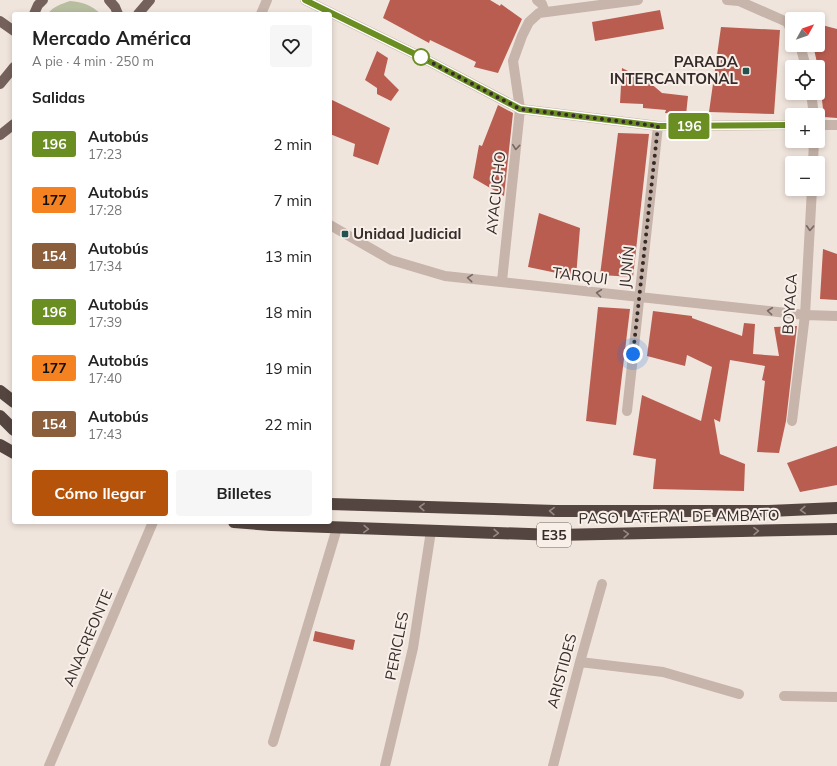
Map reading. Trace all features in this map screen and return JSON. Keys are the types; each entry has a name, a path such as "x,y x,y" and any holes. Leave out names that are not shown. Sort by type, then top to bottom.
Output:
{"highway":[{"path":"0,391 12,400"},
{"path":"0,416 12,428"},
{"path":"0,445 12,452"},
{"name":"PASO LATERAL DE AMBATO","path":"332,504 572,511 769,511 837,508"},
{"name":"PASO LATERAL DE AMBATO","path":"259,524 556,535 837,529"}],"main road":[{"path":"35,12 38,5 43,0"},
{"path":"109,0 117,12"},
{"path":"140,12 150,0"},
{"path":"0,21 12,30"},
{"path":"0,84 12,69"},
{"path":"0,135 12,126"}],"street":[{"path":"262,12 267,0"},
{"path":"305,0 329,12"},
{"path":"537,0 542,4 545,12 638,0"},
{"path":"727,0 739,1 785,21"},
{"name":"AYACUCHO","path":"502,281 520,109 513,61 529,22 539,13 545,12"},
{"path":"332,13 421,57 520,109 658,126 785,125"},
{"path":"825,125 837,125"},
{"name":"JUNÍN","path":"627,411 658,126"},
{"name":"BOYACA","path":"792,421 805,315 812,196"},
{"name":"TARQUI","path":"332,226 391,260 445,276 805,315 837,316"},
{"name":"ANACREONTE","path":"49,766 153,524"},
{"path":"273,742 337,528"},
{"name":"PERICLES","path":"386,766 413,648 431,531"},
{"name":"ARISTIDES","path":"553,766 602,584"},
{"path":"580,662 663,672 739,694"},
{"path":"784,696 837,697"}],"green space":[{"path":"70,1 79,2 87,4 99,12 49,12 61,4"}],"building":[{"path":"390,0 490,0 500,6 501,4 522,19 498,73 474,67 476,62 430,40 429,43 383,18"},
{"path":"660,10 664,29 595,41 592,22"},
{"path":"825,26 837,29 837,118 825,117 825,108 823,108 822,100 825,100 825,60 816,60 815,52 825,52"},
{"name":"PARADA INTERCANTONAL","path":"721,27 780,30 774,114 709,112"},
{"path":"377,51 388,58 384,75 399,90 391,101 377,94 377,88 365,80"},
{"path":"622,68 648,81 662,93 688,96 686,115 665,113 666,110 643,108 643,104 620,103"},
{"path":"332,100 390,128 378,165 353,156 355,144 332,135"},
{"path":"498,105 513,113 504,196 473,178 479,145 482,146"},
{"path":"618,133 649,134 633,277 600,275"},
{"path":"539,213 580,228 576,277 528,267"},
{"path":"823,249 837,254 837,300 820,299"},
{"path":"598,307 630,309 616,425 586,421"},
{"path":"653,311 692,316 692,318 742,336 744,323 755,324 753,354 779,356 774,327 797,326 786,421 779,453 757,452 765,381 762,380 765,366 730,360 720,422 714,419 720,454 745,464 744,491 653,489 656,459 633,455 642,395 701,421 712,367 687,355 685,366 647,356"},
{"path":"837,446 837,485 800,492 787,463"},
{"path":"315,631 355,640 353,650 313,641"}],"bus line":[{"name":"196","path":"305,0 329,12"},
{"name":"196","path":"332,13 421,57 520,109 658,126 785,125"}],"place":[{"name":"PARADA INTERCANTONAL","path":"746,71"},
{"name":"Unidad Judicial","path":"345,234"}],"route":[{"path":"421,57 520,109 658,126 633,354"}]}
